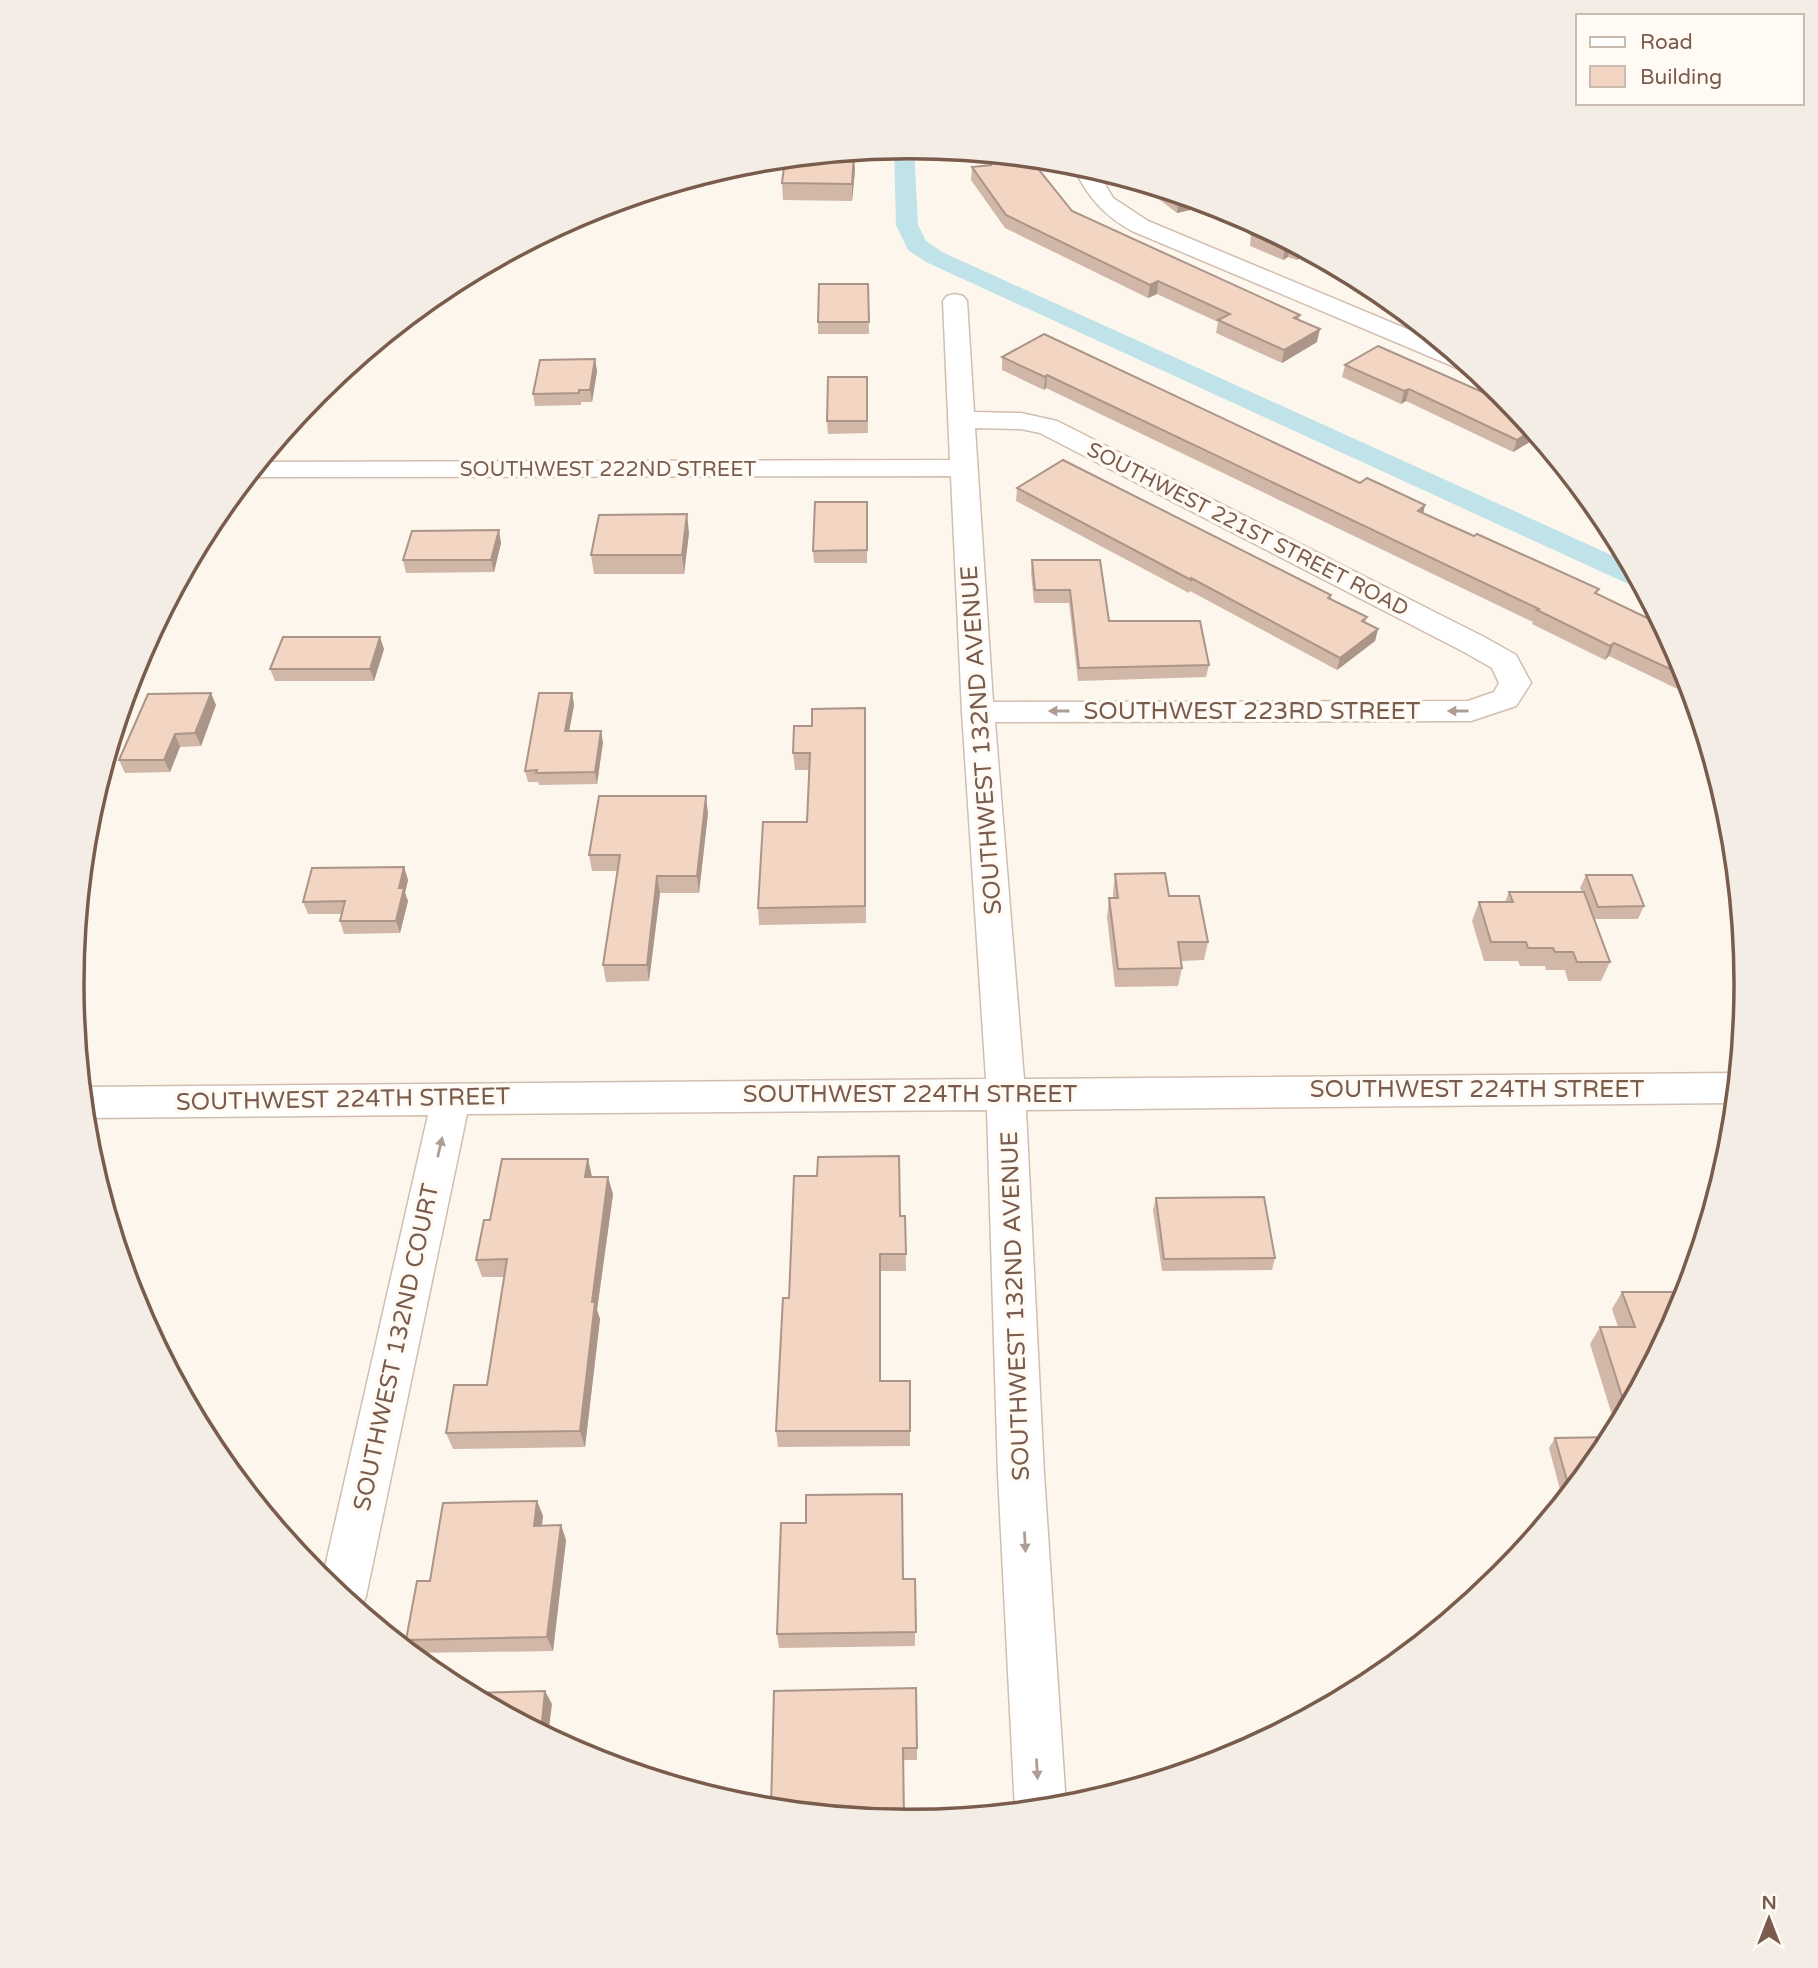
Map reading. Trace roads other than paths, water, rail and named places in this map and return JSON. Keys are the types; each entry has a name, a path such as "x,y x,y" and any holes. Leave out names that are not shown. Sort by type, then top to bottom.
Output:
{"street":[{"path":"1090,180 1097,195 1114,212 1140,226 1437,351"},
{"name":"SOUTHWEST 132ND AVENUE","path":"955,301 978,712 1006,1094 1021,1474 1039,1798"},
{"name":"SOUTHWEST 221ST STREET ROAD","path":"961,420 1021,421 1048,427 1475,645 1505,662 1516,683"},
{"name":"SOUTHWEST 222ND STREET","path":"264,470 963,468"},
{"name":"SOUTHWEST 223RD STREET","path":"978,712 1471,711 1505,699 1516,683"},
{"name":"SOUTHWEST 224TH STREET","path":"93,1102 1727,1087"},
{"name":"SOUTHWEST 132ND COURT","path":"345,1585 451,1098"}],"waterway":[{"path":"904,159 907,225 916,245 934,257 1622,571"}]}
